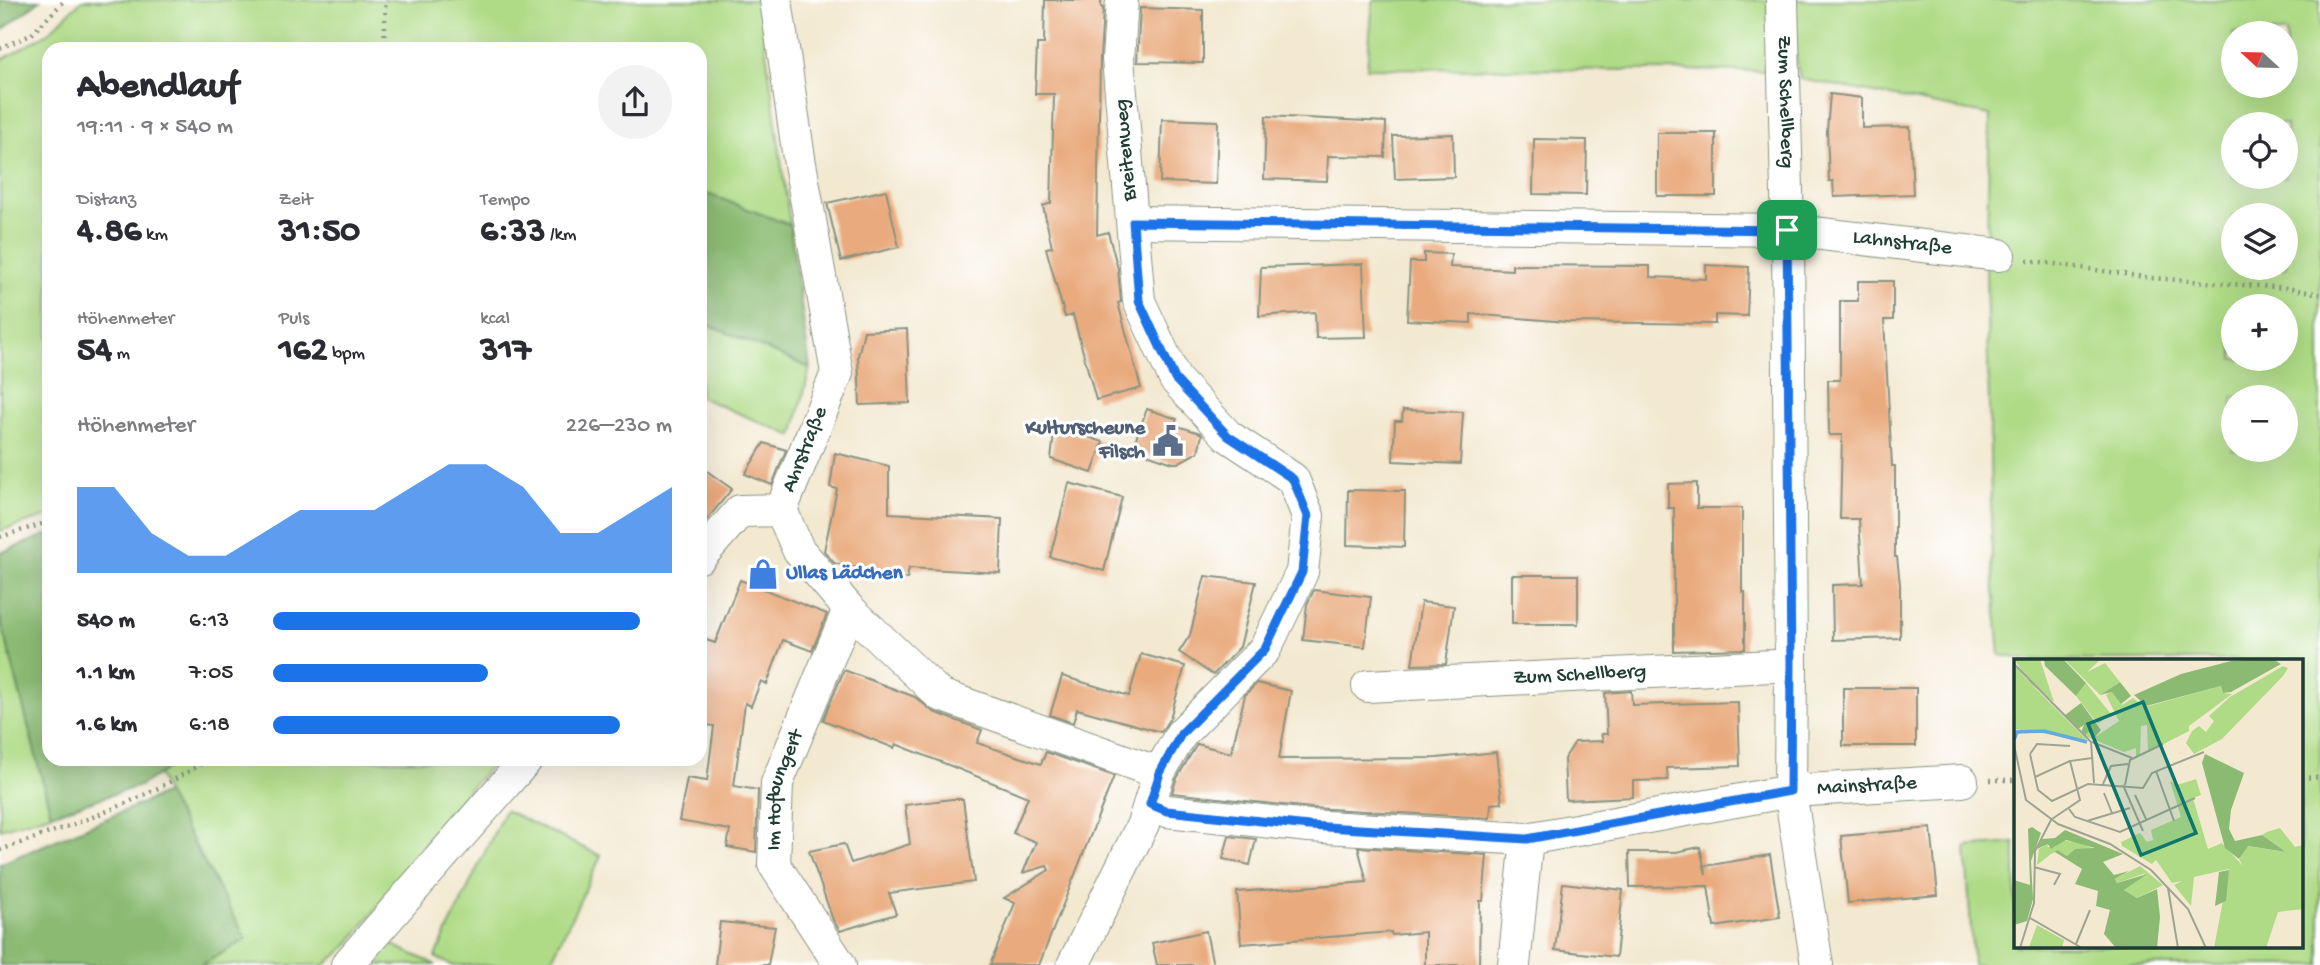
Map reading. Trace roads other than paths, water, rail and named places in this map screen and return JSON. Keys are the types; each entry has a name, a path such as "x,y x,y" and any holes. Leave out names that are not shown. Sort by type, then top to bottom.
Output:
{"street":[{"name":"Ahrstraße","path":"776,0 799,158 837,373 781,510 798,549 849,609 940,695 1160,773"},
{"name":"Breitenweg","path":"1073,965 1143,824 1160,773 1181,734 1265,649 1302,572 1308,516 1293,479 1228,436 1175,379 1139,301 1118,59 1122,0"},
{"name":"Zum Schellberg","path":"1782,0 1787,230 1790,791 1817,965"},
{"name":"Lahnstraße","path":"1133,222 1787,230 1999,255"},
{"path":"707,549 740,511 781,510"},
{"name":"Im Hofbungert","path":"840,965 774,864 777,783 849,609"},
{"name":"Zum Schellberg","path":"1368,686 1791,665"},
{"path":"347,965 521,766"},
{"name":"Mainstraße","path":"1150,804 1167,811 1309,826 1527,839 1790,791 1962,780"},
{"path":"1514,965 1527,839"}],"place":[{"name":"Kulturscheune Filsch","path":"1168,441"},
{"name":"Ullas Lädchen","path":"763,574"}]}
